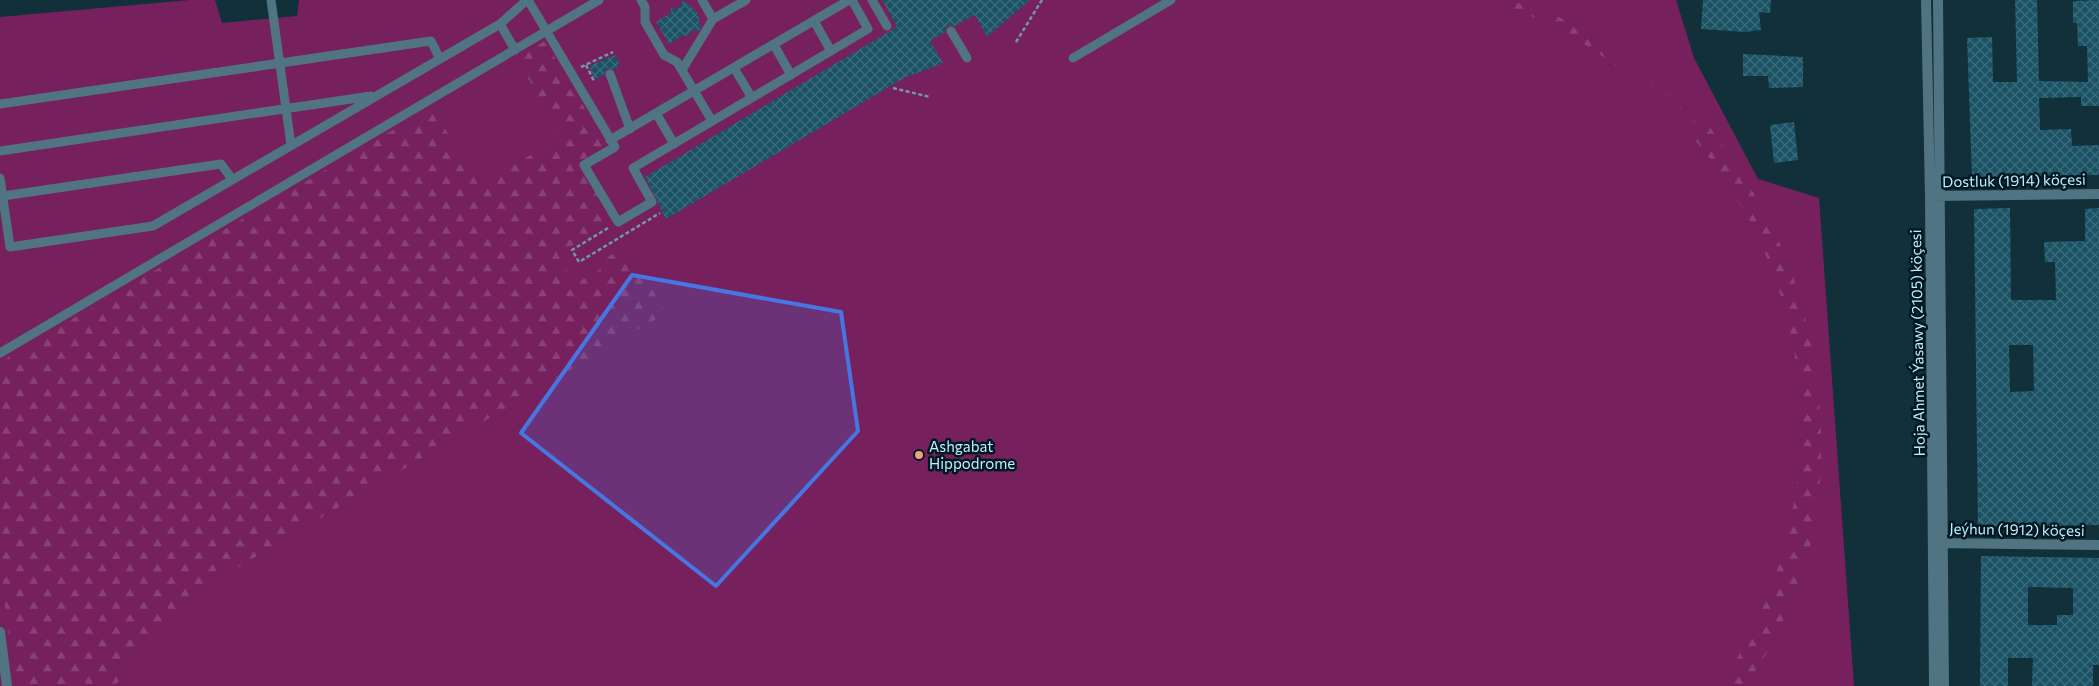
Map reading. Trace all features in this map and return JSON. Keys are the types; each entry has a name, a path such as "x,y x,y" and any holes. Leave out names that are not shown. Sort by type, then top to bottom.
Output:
{"street":[{"name":"Hoja Ahmet Ýasawy (2105) köçesi","path":"1926,0 1935,196"},
{"name":"Hoja Ahmet Ýasawy (2105) köçesi","path":"1938,0 1935,196 1939,543 1944,686"},
{"name":"Dostluk (1914) köçesi","path":"1935,196 2099,194"},
{"name":"Hoja Ahmet Ýasawy (2105) köçesi","path":"1934,686 1939,543"},
{"name":"Jeýhun (1912) köçesi","path":"1939,543 2099,545"},
{"path":"0,632 2,666 6,686"}],"lane":[{"path":"271,0 291,145"},
{"path":"0,178 10,247 153,226 500,24 528,0 610,140 615,147 584,165 618,222 652,202 633,168 868,29 850,0 610,140"},
{"path":"0,353 599,0"},
{"path":"641,0 644,7 645,22 664,55 677,62 712,121"},
{"path":"702,0 713,19"},
{"path":"682,70 713,19 746,0"},
{"path":"872,0 887,26"},
{"path":"1073,58 1171,0"},
{"path":"814,21 831,51"},
{"path":"500,24 515,50"},
{"path":"951,31 967,58"},
{"path":"0,104 431,41 440,59"},
{"path":"774,45 791,75"},
{"path":"734,68 752,98"},
{"path":"610,74 630,129"},
{"path":"0,151 377,95"},
{"path":"656,113 674,144"},
{"path":"3,196 221,164 232,179"}],"path":[{"path":"1016,42 1042,0"},
{"path":"571,72 613,52"},
{"path":"586,65 594,82"},
{"path":"894,88 930,98"},
{"path":"618,222 572,250 579,262 660,213"}],"highlighted area":[{"path":"632,275 841,312 858,431 716,586 521,433"}],"green space":[{"name":"Ashgabat Hippodrome","path":"190,0 215,0 222,23 297,16 299,0 1676,0 1694,58 1758,179 1819,198 1854,686 0,686 0,17"},
{"path":"1491,0 1520,3 1548,12 1576,26 1630,63 1698,124 1705,120 1763,210 1792,274 1803,309 1817,382 1821,457 1819,493 1814,528 1804,569 1796,590 1768,650 1745,686 1718,686 1732,666 1755,625 1781,559 1792,513 1800,429 1793,348 1772,271 1738,200 1691,136 1634,80 1567,34"},
{"path":"545,41 607,146 579,162 613,221 557,254 575,284 604,267 601,261 626,246 666,313 218,579 188,602 161,627 125,670 115,686 15,686 0,563 0,362 432,107 479,186 562,136 516,58"}],"building":[{"path":"683,0 697,12 701,27 699,31 690,31 689,37 684,35 669,44 656,22 671,13 671,8 678,9"},
{"path":"882,0 1030,0 987,37 975,15 955,26 947,26 945,32 930,41 943,63 904,78 666,219 645,177 897,27"},
{"path":"1703,0 1771,0 1770,13 1759,12 1761,30 1745,32 1701,29"},
{"path":"2015,0 2037,0 2039,81 2088,82 2087,46 2078,46 2077,23 2073,23 2073,1 2099,0 2099,106 2081,106 2081,97 2039,98 2040,130 2071,129 2072,146 2099,145 2099,175 1972,177 1967,38 1992,37 1993,82 2017,82"},
{"path":"1743,54 1803,57 1803,87 1769,88 1768,76 1743,76"},
{"path":"615,55 620,64 614,70 607,68 604,75 595,79 589,66"},
{"path":"1794,122 1798,160 1774,163 1770,125"},
{"path":"2010,208 2011,300 2056,300 2055,262 2045,262 2044,242 2085,241 2085,209 2099,208 2099,525 1978,527 1974,209","holes":["2009,345 2033,345 2034,391 2010,392"]},
{"path":"1981,556 2099,558 2099,665 2093,665 2093,686 2032,686 2033,658 2008,658 2008,686 1980,686","holes":["2028,587 2073,588 2073,615 2057,615 2057,625 2028,625"]}],"place":[{"name":"Ashgabat Hippodrome","path":"919,455"}]}
